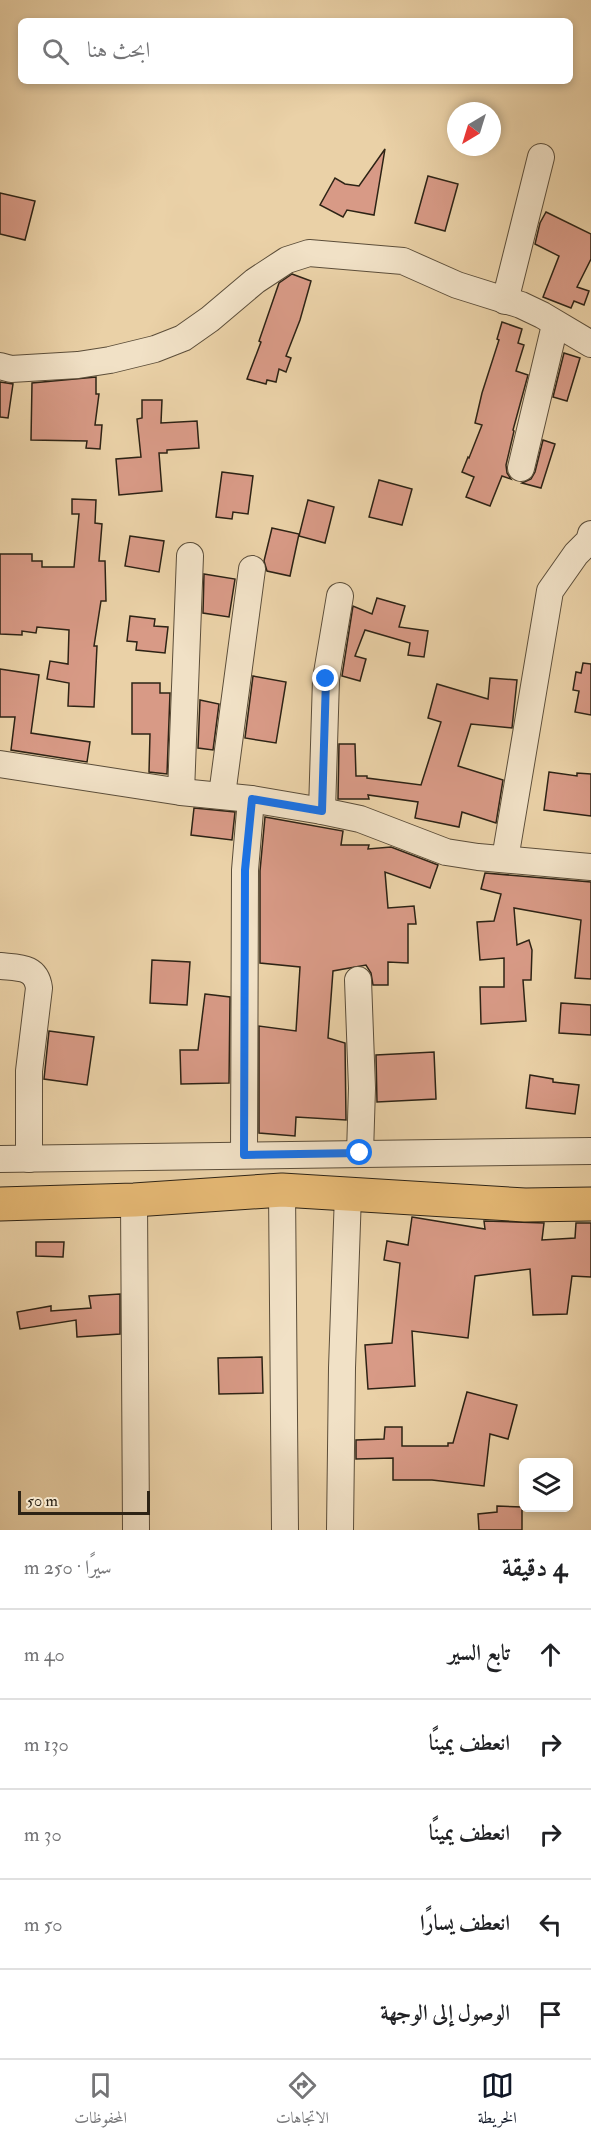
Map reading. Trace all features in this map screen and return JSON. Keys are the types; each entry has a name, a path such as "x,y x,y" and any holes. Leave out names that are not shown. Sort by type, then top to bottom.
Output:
{"main road":[{"path":"0,1204 134,1200 282,1190 525,1206 591,1204"}],"street":[{"path":"505,301 541,157"},
{"path":"0,366 11,369 78,365 111,360 155,349 183,338 210,320 255,281 287,260 309,254 403,261 457,285 520,305 542,315 555,325 591,344"},
{"path":"521,468 555,325"},
{"path":"505,859 550,591 576,554 589,541 591,534"},
{"path":"181,792 190,556"},
{"path":"222,795 252,569"},
{"path":"322,811 326,679 340,596"},
{"path":"0,764 322,811 360,819 446,852 591,867"},
{"path":"244,1155 245,870 252,799"},
{"path":"0,966 26,969 33,973 39,988 28,1071 29,1159"},
{"path":"358,980 362,1088 360,1153"},
{"path":"0,1159 591,1151"},
{"path":"282,1190 285,1530"},
{"path":"340,1530 342,1368 348,1194"},
{"path":"134,1200 136,1530"}],"building":[{"path":"385,149 374,215 347,210 343,217 320,205 335,178 345,184 359,186"},
{"path":"428,176 458,184 445,231 415,223"},
{"path":"0,193 35,201 25,240 0,234"},
{"path":"546,212 591,234 591,259 577,287 589,291 584,305 574,301 571,308 543,297 559,256 535,244 540,223"},
{"path":"292,274 311,281 300,320 286,356 291,358 286,372 279,369 276,382 267,380 266,384 247,379 279,283"},
{"path":"502,322 522,329 518,343 524,345 516,371 528,375 506,465 511,479 502,476 490,506 466,497 474,477 462,472 482,425 475,423"},
{"path":"564,353 580,358 567,401 553,397"},
{"path":"96,377 96,394 99,394 95,425 102,425 100,449 86,448 87,441 31,440 32,383"},
{"path":"0,382 13,384 8,418 0,417"},
{"path":"142,400 162,400 161,423 197,421 199,448 167,450 167,453 159,453 162,491 119,495 116,459 141,457 137,419 142,418"},
{"path":"543,440 555,444 541,488 522,483 531,479 535,472"},
{"path":"222,472 253,476 248,514 233,512 232,519 216,517"},
{"path":"379,480 412,489 402,525 369,517"},
{"path":"72,499 96,500 95,523 102,524 99,561 105,561 106,601 101,601 94,646 97,646 94,707 68,706 69,683 47,679 50,661 68,664 69,630 37,627 36,633 22,631 22,635 0,634 0,554 32,554 32,561 42,561 42,567 74,567 79,514 72,514"},
{"path":"308,500 334,507 325,543 299,536"},
{"path":"272,528 299,534 290,576 267,571 264,561"},
{"path":"130,536 164,541 159,572 125,566"},
{"path":"204,574 235,579 229,617 203,613"},
{"path":"377,598 405,606 399,627 428,631 424,657 408,655 410,643 365,630 355,656 366,659 360,681 342,676 353,606 372,614"},
{"path":"130,616 155,619 154,626 168,627 165,653 136,650 137,642 127,641"},
{"path":"583,663 591,664 591,715 575,712 579,691 573,690 576,672 581,673"},
{"path":"0,669 39,675 31,733 90,742 87,762 11,750 15,717 0,717"},
{"path":"253,676 286,682 276,743 245,738"},
{"path":"490,678 517,680 512,728 471,724 458,766 503,780 496,823 462,812 459,827 415,818 418,802 368,795 369,799 338,799 339,744 355,744 356,776 421,785 441,722 428,718 437,684 488,699"},
{"path":"132,683 160,683 160,693 170,693 167,774 149,772 150,734 132,734"},
{"path":"200,700 219,704 213,750 198,748"},
{"path":"549,772 577,776 577,773 591,774 591,816 544,810"},
{"path":"194,808 235,812 232,840 191,835"},
{"path":"265,817 343,831 341,845 369,845 368,849 391,847 438,865 430,888 385,872 388,908 414,906 416,924 408,924 408,963 388,962 388,985 373,985 371,973 366,965 333,971 328,1038 345,1043 346,1120 296,1117 295,1136 259,1133 259,1026 296,1031 300,967 260,963 260,871"},
{"path":"485,873 591,882 591,979 575,978 581,920 514,908 517,945 529,940 532,950 531,980 523,980 526,1021 481,1024 480,987 504,987 504,958 480,960 477,922 494,921 501,894 481,889"},
{"path":"152,960 190,962 187,1005 150,1003"},
{"path":"205,994 230,997 229,1083 181,1084 180,1050 198,1050"},
{"path":"561,1003 591,1005 591,1035 559,1033"},
{"path":"49,1031 94,1037 87,1085 44,1079"},
{"path":"434,1052 436,1099 377,1102 376,1055"},
{"path":"530,1075 553,1079 553,1082 579,1085 575,1114 526,1108"},
{"path":"412,1217 485,1229 484,1221 544,1223 542,1240 575,1238 576,1223 591,1223 591,1277 572,1276 567,1314 533,1315 530,1269 475,1276 468,1338 412,1331 415,1386 368,1389 365,1345 392,1343 400,1263 384,1260 387,1241 408,1245"},
{"path":"36,1242 64,1242 63,1257 36,1256"},
{"path":"120,1294 120,1334 77,1337 76,1320 20,1329 17,1312 51,1306 51,1311 91,1308 89,1296"},
{"path":"262,1357 263,1393 219,1394 218,1358"},
{"path":"467,1392 517,1405 508,1439 490,1434 484,1486 432,1480 393,1480 393,1458 356,1459 356,1440 384,1439 385,1427 402,1427 402,1446 448,1446 448,1443 453,1443"},
{"path":"497,1506 519,1507 519,1512 522,1512 522,1530 479,1530 478,1514 497,1512"}],"route":[{"path":"326,679 322,811 252,799 245,870 244,1155 360,1153"}]}
